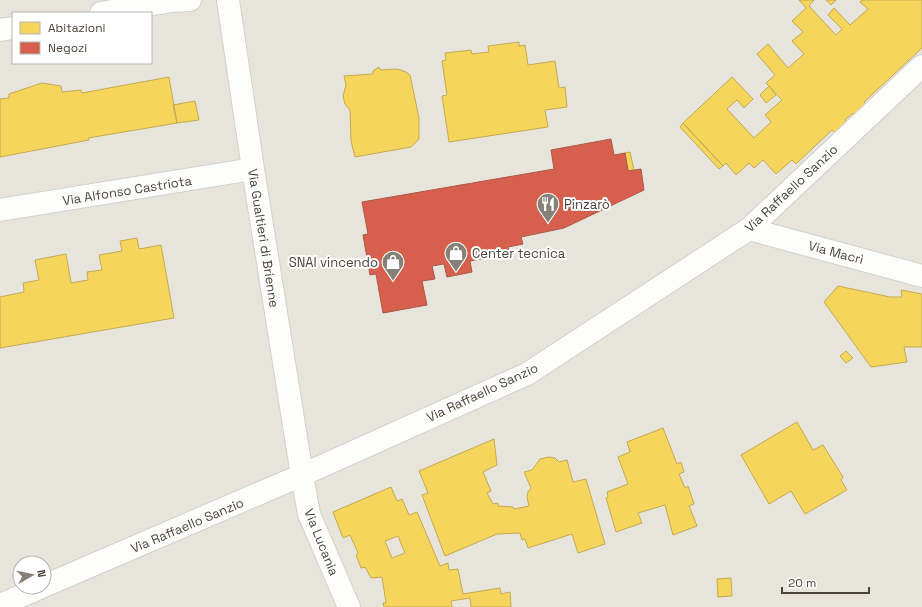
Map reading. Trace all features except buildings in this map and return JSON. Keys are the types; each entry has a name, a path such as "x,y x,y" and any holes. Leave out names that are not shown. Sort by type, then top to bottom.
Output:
{"street":[{"path":"107,12 172,1 190,0"},
{"name":"Via Gualtieri di Brienne","path":"228,0 253,169 302,475"},
{"path":"0,30 12,28"},
{"name":"Via Raffaello Sanzio","path":"52,582 302,475 527,374 749,229 922,66"},
{"name":"Via Alfonso Castriota","path":"0,210 253,169"},
{"name":"Via Macrì","path":"749,229 922,276"},
{"name":"Via Lucania","path":"302,475 309,514 350,607"},
{"name":"Via Raffaello Sanzio","path":"0,605 23,595"}],"shaded area":[{"path":"0,0 922,0 922,607 0,607"}],"place":[{"name":"Pinzarò","path":"548,224"},
{"name":"Center tecnica","path":"456,272"},
{"name":"SNAI vincendo","path":"393,282"}]}
